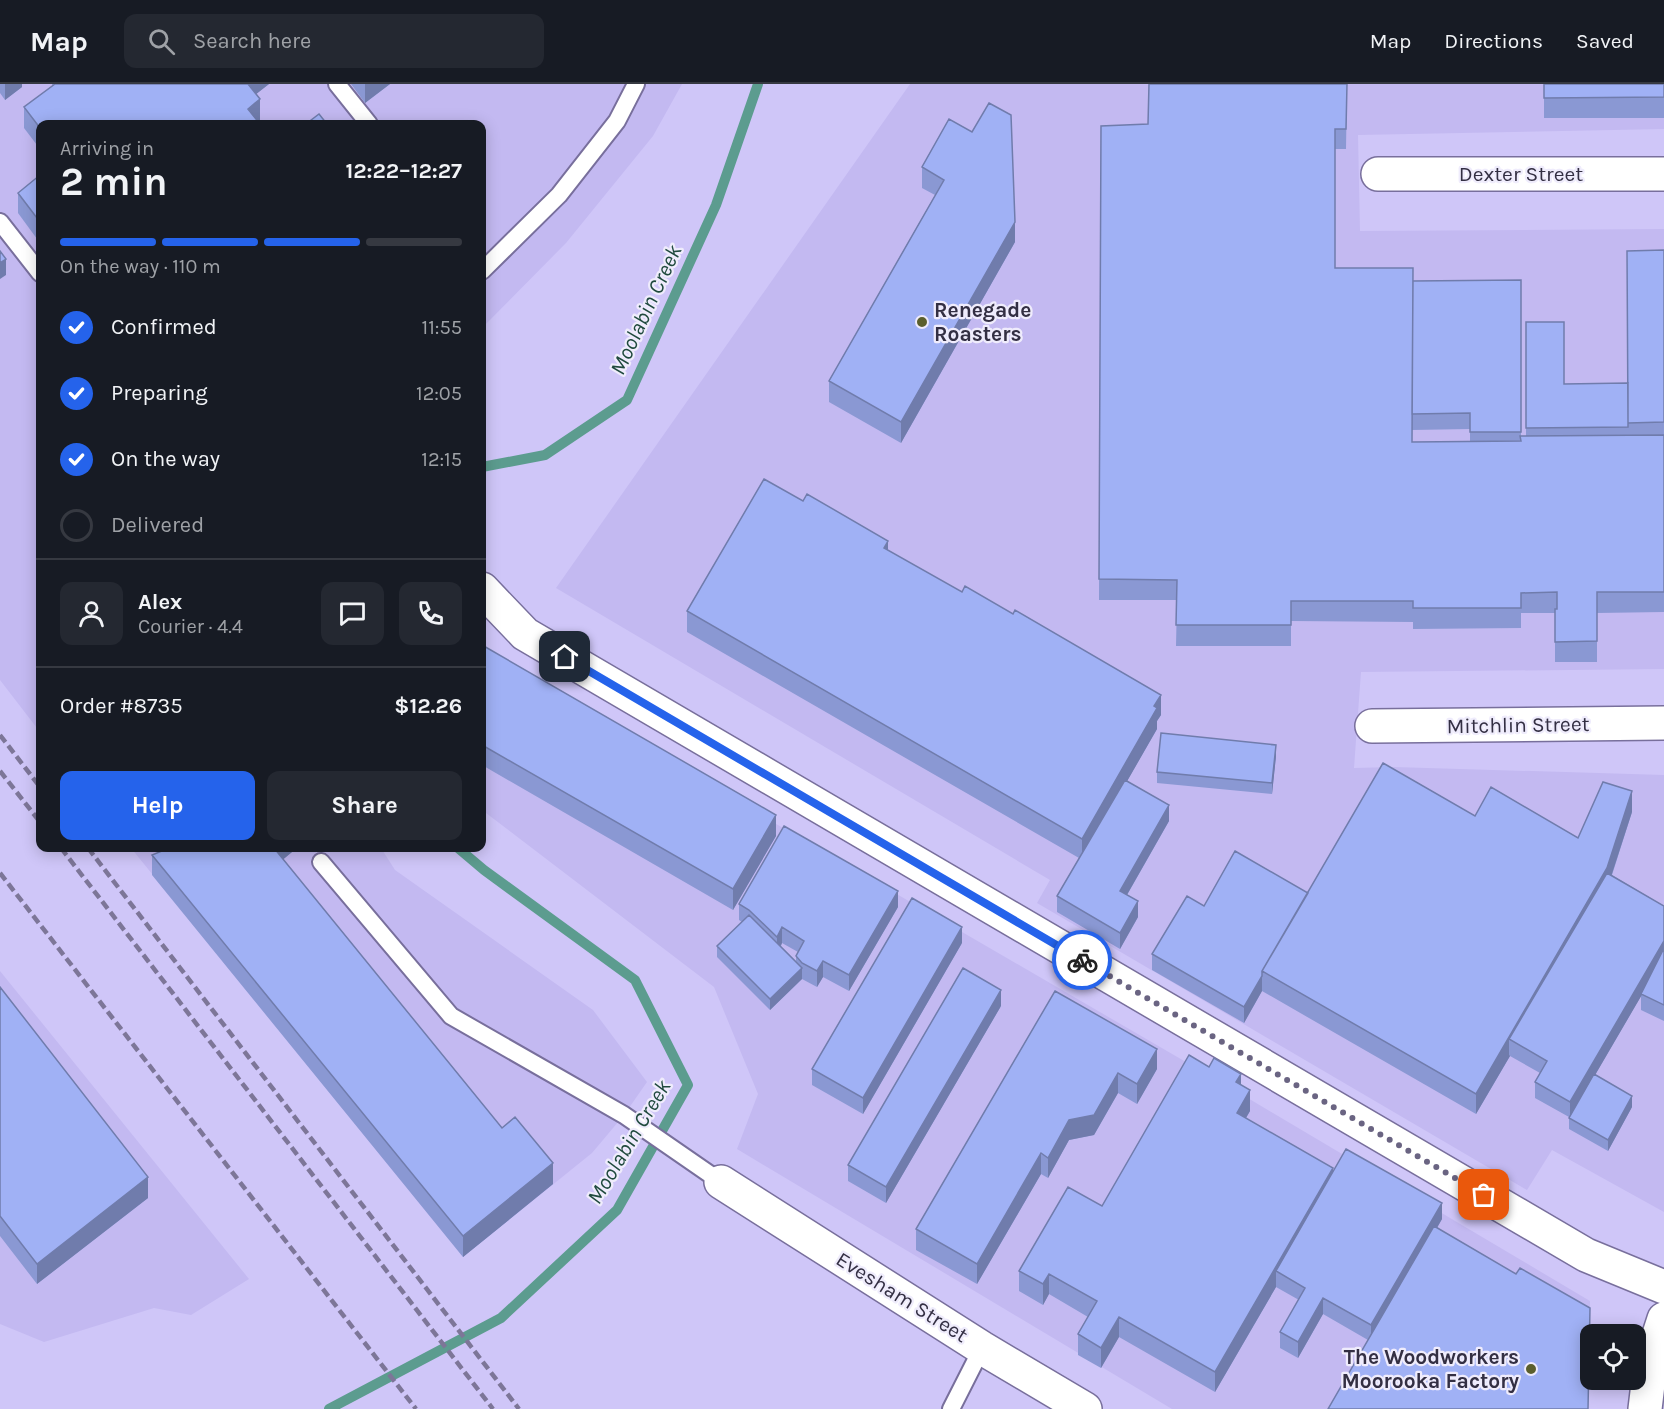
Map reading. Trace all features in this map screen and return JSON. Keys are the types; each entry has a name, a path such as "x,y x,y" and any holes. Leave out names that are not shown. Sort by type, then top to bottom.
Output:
{"street":[{"name":"Dexter Street","path":"1378,174 1664,174"},
{"path":"486,593 525,634 1586,1254 1664,1287"},
{"name":"Mitchlin Street","path":"1372,726 1664,723"},
{"name":"Evesham Street","path":"721,1182 982,1348 1085,1409"},
{"path":"1645,1409 1651,1359 1664,1319"}],"lane":[{"path":"337,84 366,120"},
{"path":"486,265 559,195 617,121 636,84"},
{"path":"0,222 36,268"},
{"path":"321,862 451,1016 624,1115 721,1182"},
{"path":"951,1409 982,1348"}],"shaded area":[{"path":"0,84 682,84 653,136 566,243 486,324 486,120 36,120 36,727 0,680"},
{"path":"910,84 1664,84 1664,129 1358,135 1360,231 1664,229 1664,669 1361,672 1354,768 1394,767 1664,775 1664,1212 1552,1150 1527,1190 1037,903 1050,880 556,588"},
{"path":"486,655 1241,1094 1590,1301 1590,1324 1580,1324 1580,1390 1588,1390 1588,1409 1172,1409 737,1149 758,1094 714,987 486,813"},
{"path":"134,852 384,852 395,870 593,1010 647,1082 624,1115 592,1153 463,1257"},
{"path":"0,971 249,1279 191,1315 154,1308 44,1342 0,1324"}],"building":[{"path":"55,84 248,84 260,99 248,109 257,120 36,120 36,123 24,107"},
{"path":"1149,84 1347,84 1346,129 1335,129 1335,268 1413,268 1412,442 1521,441 1520,436 1664,435 1664,592 1597,592 1597,641 1555,642 1557,592 1521,593 1521,608 1413,608 1413,601 1291,601 1291,625 1176,625 1177,580 1099,579 1101,126 1148,124"},
{"path":"1544,84 1664,84 1664,97 1544,98"},
{"name":"Renegade Roasters","path":"989,103 1011,115 1015,222 901,422 829,381 944,180 922,167 949,119 972,132"},
{"path":"319,114 324,120 311,120"},
{"path":"36,178 36,217 18,193"},
{"path":"1664,250 1664,422 1628,423 1627,251"},
{"path":"0,251 6,259 0,263"},
{"path":"1521,280 1521,432 1470,432 1470,413 1412,414 1413,281"},
{"path":"1526,322 1564,322 1564,384 1628,383 1628,427 1526,428"},
{"path":"764,479 803,501 807,494 888,541 884,548 962,592 965,586 1013,614 1015,610 1161,695 1154,706 1157,708 1082,839 687,611"},
{"path":"486,647 776,815 733,889 486,747"},
{"path":"1161,733 1276,745 1272,783 1157,772"},
{"path":"1383,763 1475,816 1491,787 1578,838 1603,782 1632,791 1607,868 1476,1094 1262,971"},
{"path":"1125,780 1169,805 1120,891 1138,901 1120,933 1057,896"},
{"path":"784,826 898,891 849,975 823,961 817,971 802,963 796,956 804,941 782,927 777,937 749,910 739,904"},
{"path":"1235,851 1308,893 1262,971 1262,976 1244,1007 1152,954 1187,896 1204,906"},
{"path":"159,852 277,852 502,1128 515,1117 553,1163 463,1236 152,855"},
{"path":"1607,873 1664,906 1664,941 1570,1102 1535,1082 1547,1061 1509,1039"},
{"path":"912,898 962,927 863,1098 812,1069"},
{"path":"749,915 802,968 770,999 717,946"},
{"path":"1664,948 1664,1005 1641,994"},
{"path":"963,968 1001,990 886,1187 848,1165"},
{"path":"0,987 148,1177 37,1264 0,1216"},
{"path":"1055,991 1157,1049 1137,1084 1118,1073 1094,1115 1069,1120 1048,1158 1041,1153 977,1264 916,1229"},
{"path":"1189,1055 1209,1067 1214,1058 1241,1074 1236,1082 1250,1090 1237,1113 1333,1168 1215,1372 1119,1317 1101,1348 1078,1334 1097,1301 1049,1274 1043,1284 1019,1271 1068,1187 1102,1206"},
{"path":"1594,1074 1632,1096 1608,1140 1569,1118"},
{"path":"1346,1149 1442,1203 1371,1325 1323,1298 1298,1342 1280,1332 1305,1288 1276,1271"},
{"path":"1434,1226 1516,1274 1520,1268 1590,1308 1590,1324 1580,1324 1580,1390 1588,1390 1588,1409 1328,1409"}],"waterway":[{"name":"Moolabin Creek","path":"486,466 545,455 627,400 716,205 758,84"},
{"name":"Moolabin Creek","path":"329,1409 501,1318 617,1210 688,1085 635,980 463,852"}],"railway":[{"path":"0,735 36,782"},
{"path":"0,771 36,817"},
{"path":"64,852 493,1409"},
{"path":"91,852 519,1409"},
{"path":"0,873 416,1409"}],"way so far":[{"path":"1082,960 1484,1195"}],"place":[{"name":"Renegade Roasters","path":"922,322"},
{"name":"The Woodworkers Moorooka Factory","path":"1531,1369"}],"route":[{"path":"565,657 1082,960"}]}
